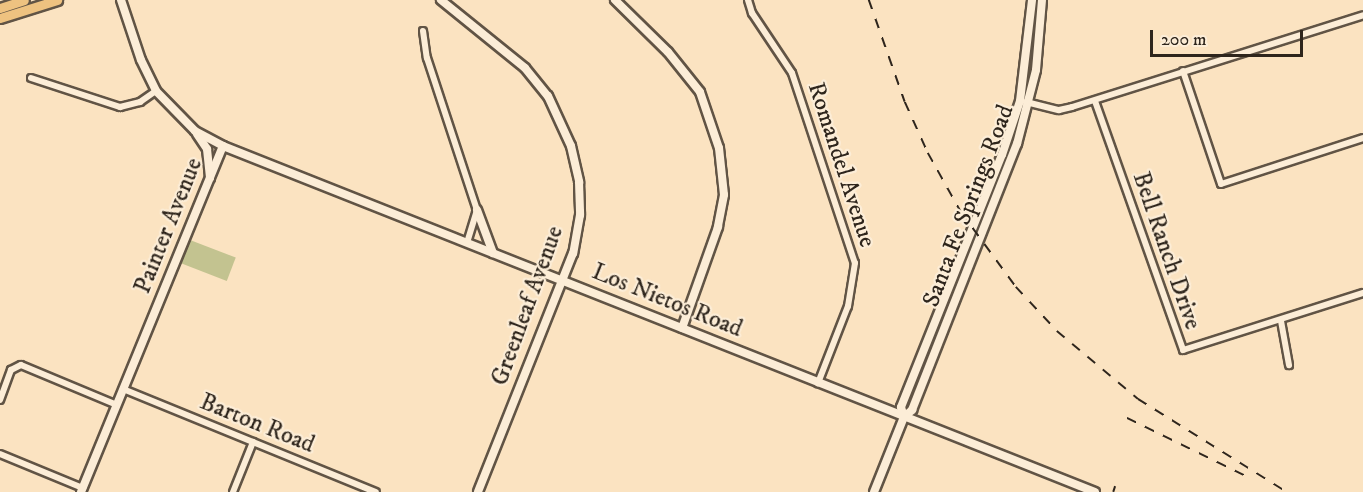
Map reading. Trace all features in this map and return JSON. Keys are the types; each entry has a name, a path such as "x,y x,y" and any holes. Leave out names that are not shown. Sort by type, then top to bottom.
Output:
{"main road":[{"path":"0,8 24,0"},
{"name":"Painter Avenue","path":"121,0 141,60 156,91 195,131 223,146"},
{"name":"Greenleaf Avenue","path":"441,0 525,68 548,96 563,124 578,172 580,204 577,238 564,280 478,492"},
{"name":"Santa Fe Springs Road","path":"874,492 904,417 912,410 932,346 1020,101 1032,0"},
{"name":"Santa Fe Springs Road","path":"932,346 1007,174 1029,103 1042,0"},
{"path":"0,18 52,1"},
{"path":"195,131 207,149 210,178"},
{"name":"Los Nietos Road","path":"223,146 1095,492"},
{"path":"477,210 493,253"}],"street":[{"name":"Romandel Avenue","path":"748,0 752,13 792,73 855,262 848,306 818,383"},
{"path":"620,2 668,52 700,92 719,148 724,195 718,227 682,328"},
{"path":"1020,101 1059,110 1363,15"},
{"path":"423,31 427,57 477,210 467,243"},
{"path":"1183,71 1221,184 1363,138"},
{"path":"31,78 120,107 140,102 156,91"},
{"name":"Bell Ranch Drive","path":"1095,100 1178,345 1183,350 1281,321 1363,293"},
{"name":"Painter Avenue","path":"82,490 223,146"},
{"path":"1281,321 1289,365"},
{"path":"0,400 10,370 21,365 117,405"},
{"name":"Barton Road","path":"123,389 376,492"},
{"path":"233,492 253,442"},
{"path":"0,454 82,490"}],"green space":[{"path":"190,240 236,258 227,281 181,263"}],"railway":[{"path":"869,0 905,102 928,153 961,212 1016,287 1057,331 1138,399 1287,492"},
{"path":"1127,418 1246,476"},
{"path":"1113,492 1115,486"}]}
